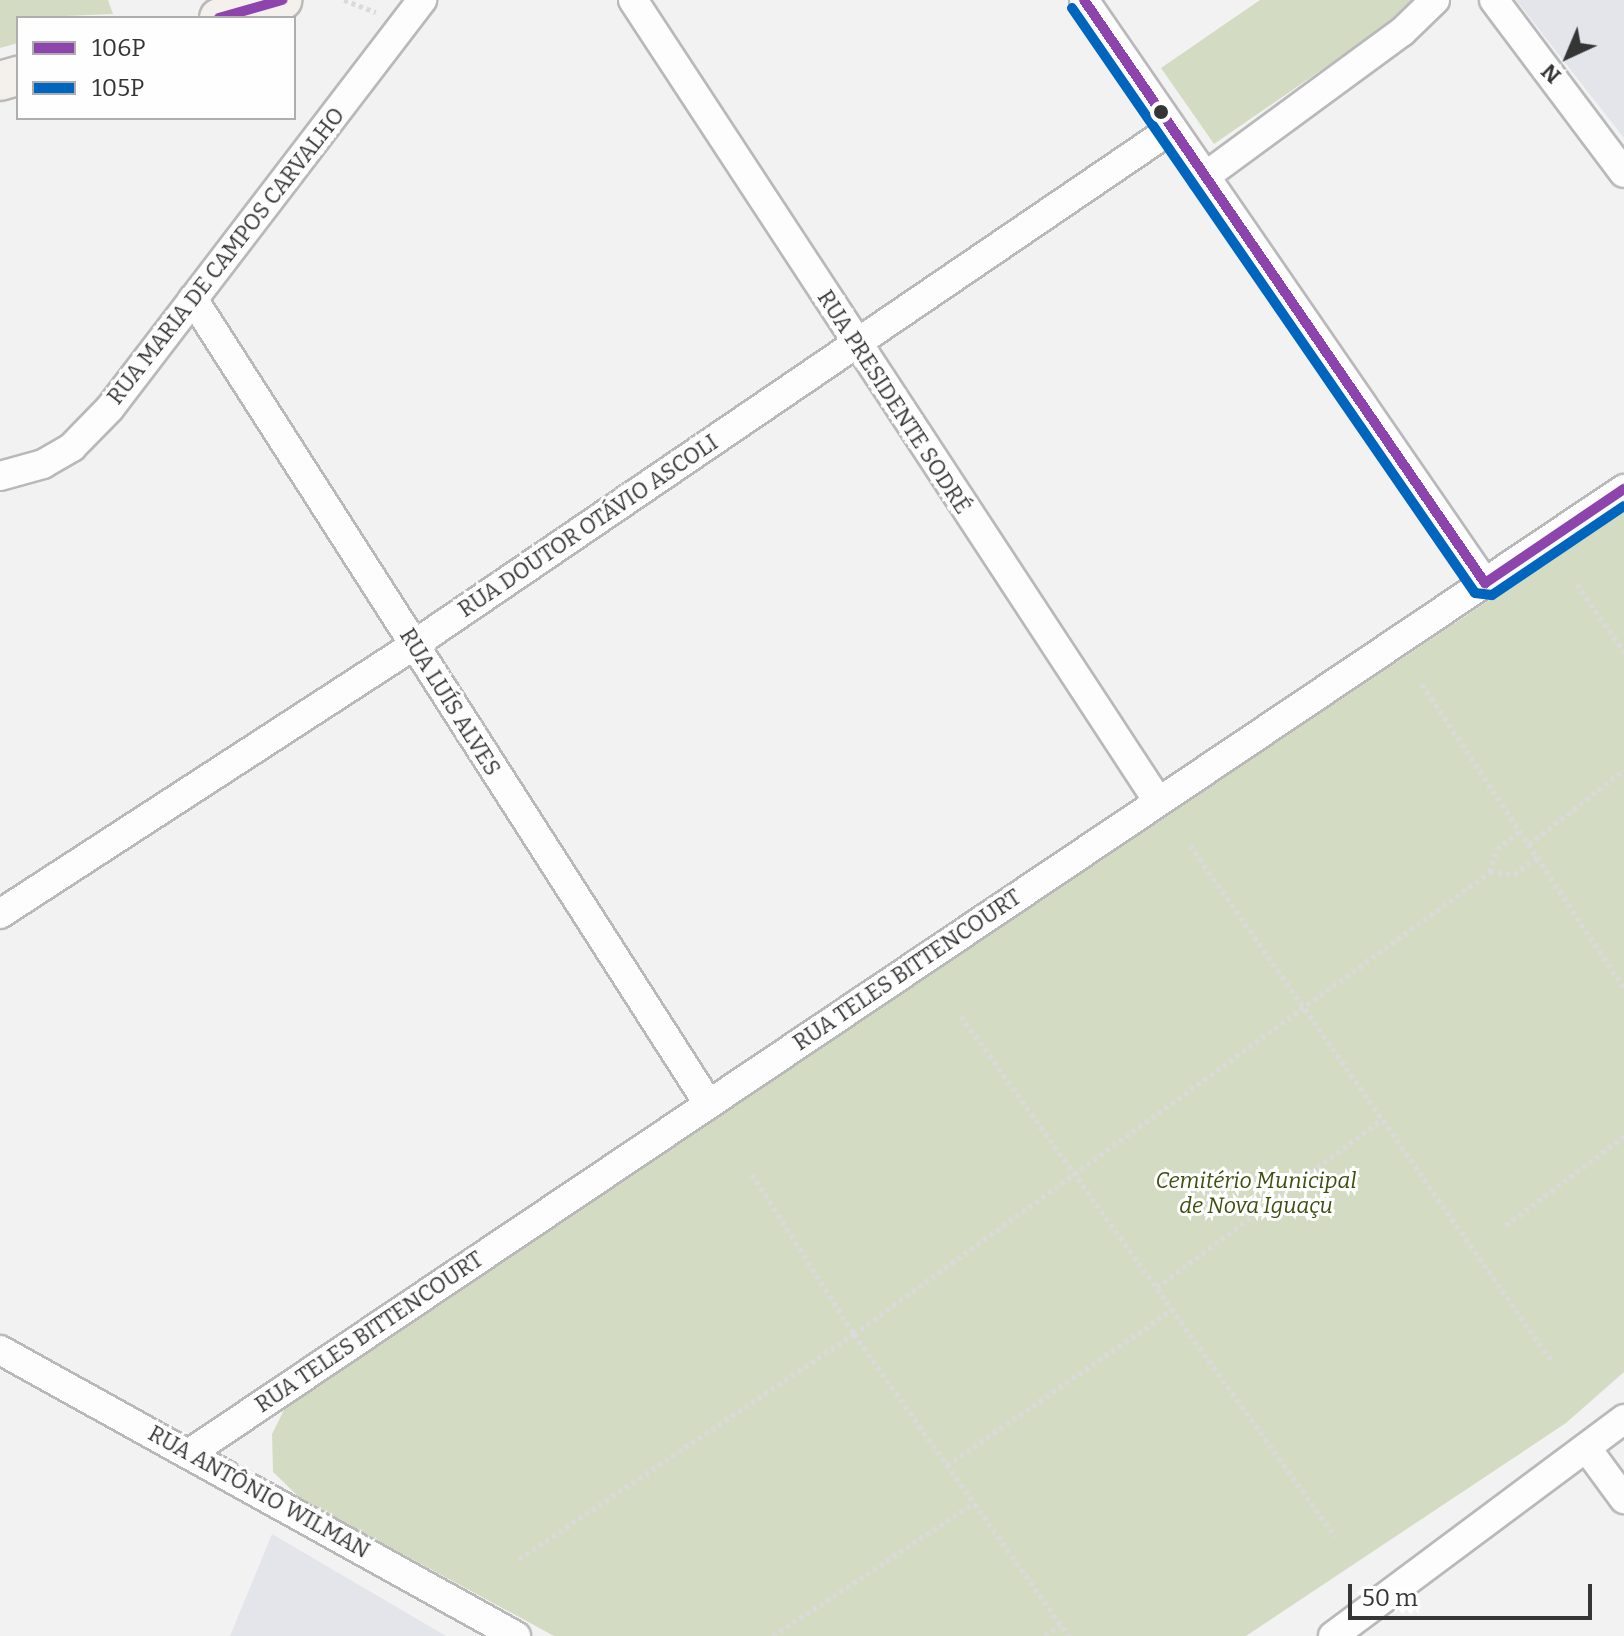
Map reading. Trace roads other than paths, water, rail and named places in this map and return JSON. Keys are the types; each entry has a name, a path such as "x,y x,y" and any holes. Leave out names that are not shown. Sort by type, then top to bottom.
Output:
{"main road":[{"path":"226,16 282,0"}],"street":[{"name":"RUA MARIA DE CAMPOS CARVALHO","path":"0,476 43,464 72,447 110,408 422,0"},
{"name":"RUA PRESIDENTE SODRÉ","path":"633,0 1158,801"},
{"path":"1084,0 1203,178 1485,583"},
{"path":"1203,178 1402,32 1435,0"},
{"path":"1494,0 1624,173"},
{"name":"RUA DOUTOR OTÁVIO ASCOLI","path":"0,914 415,644 1170,130"},
{"name":"RUA LUÍS ALVES","path":"193,299 708,1103"},
{"name":"RUA TELES BITTENCOURT","path":"190,1453 1624,489"},
{"name":"RUA ANTÔNIO WILMAN","path":"0,1350 516,1636"},
{"path":"1333,1636 1588,1450 1624,1419"},
{"path":"1588,1450 1624,1499"}],"park label":[{"name":"Cemitério Municipal de Nova Iguaçu","path":"1256,1192"}]}
